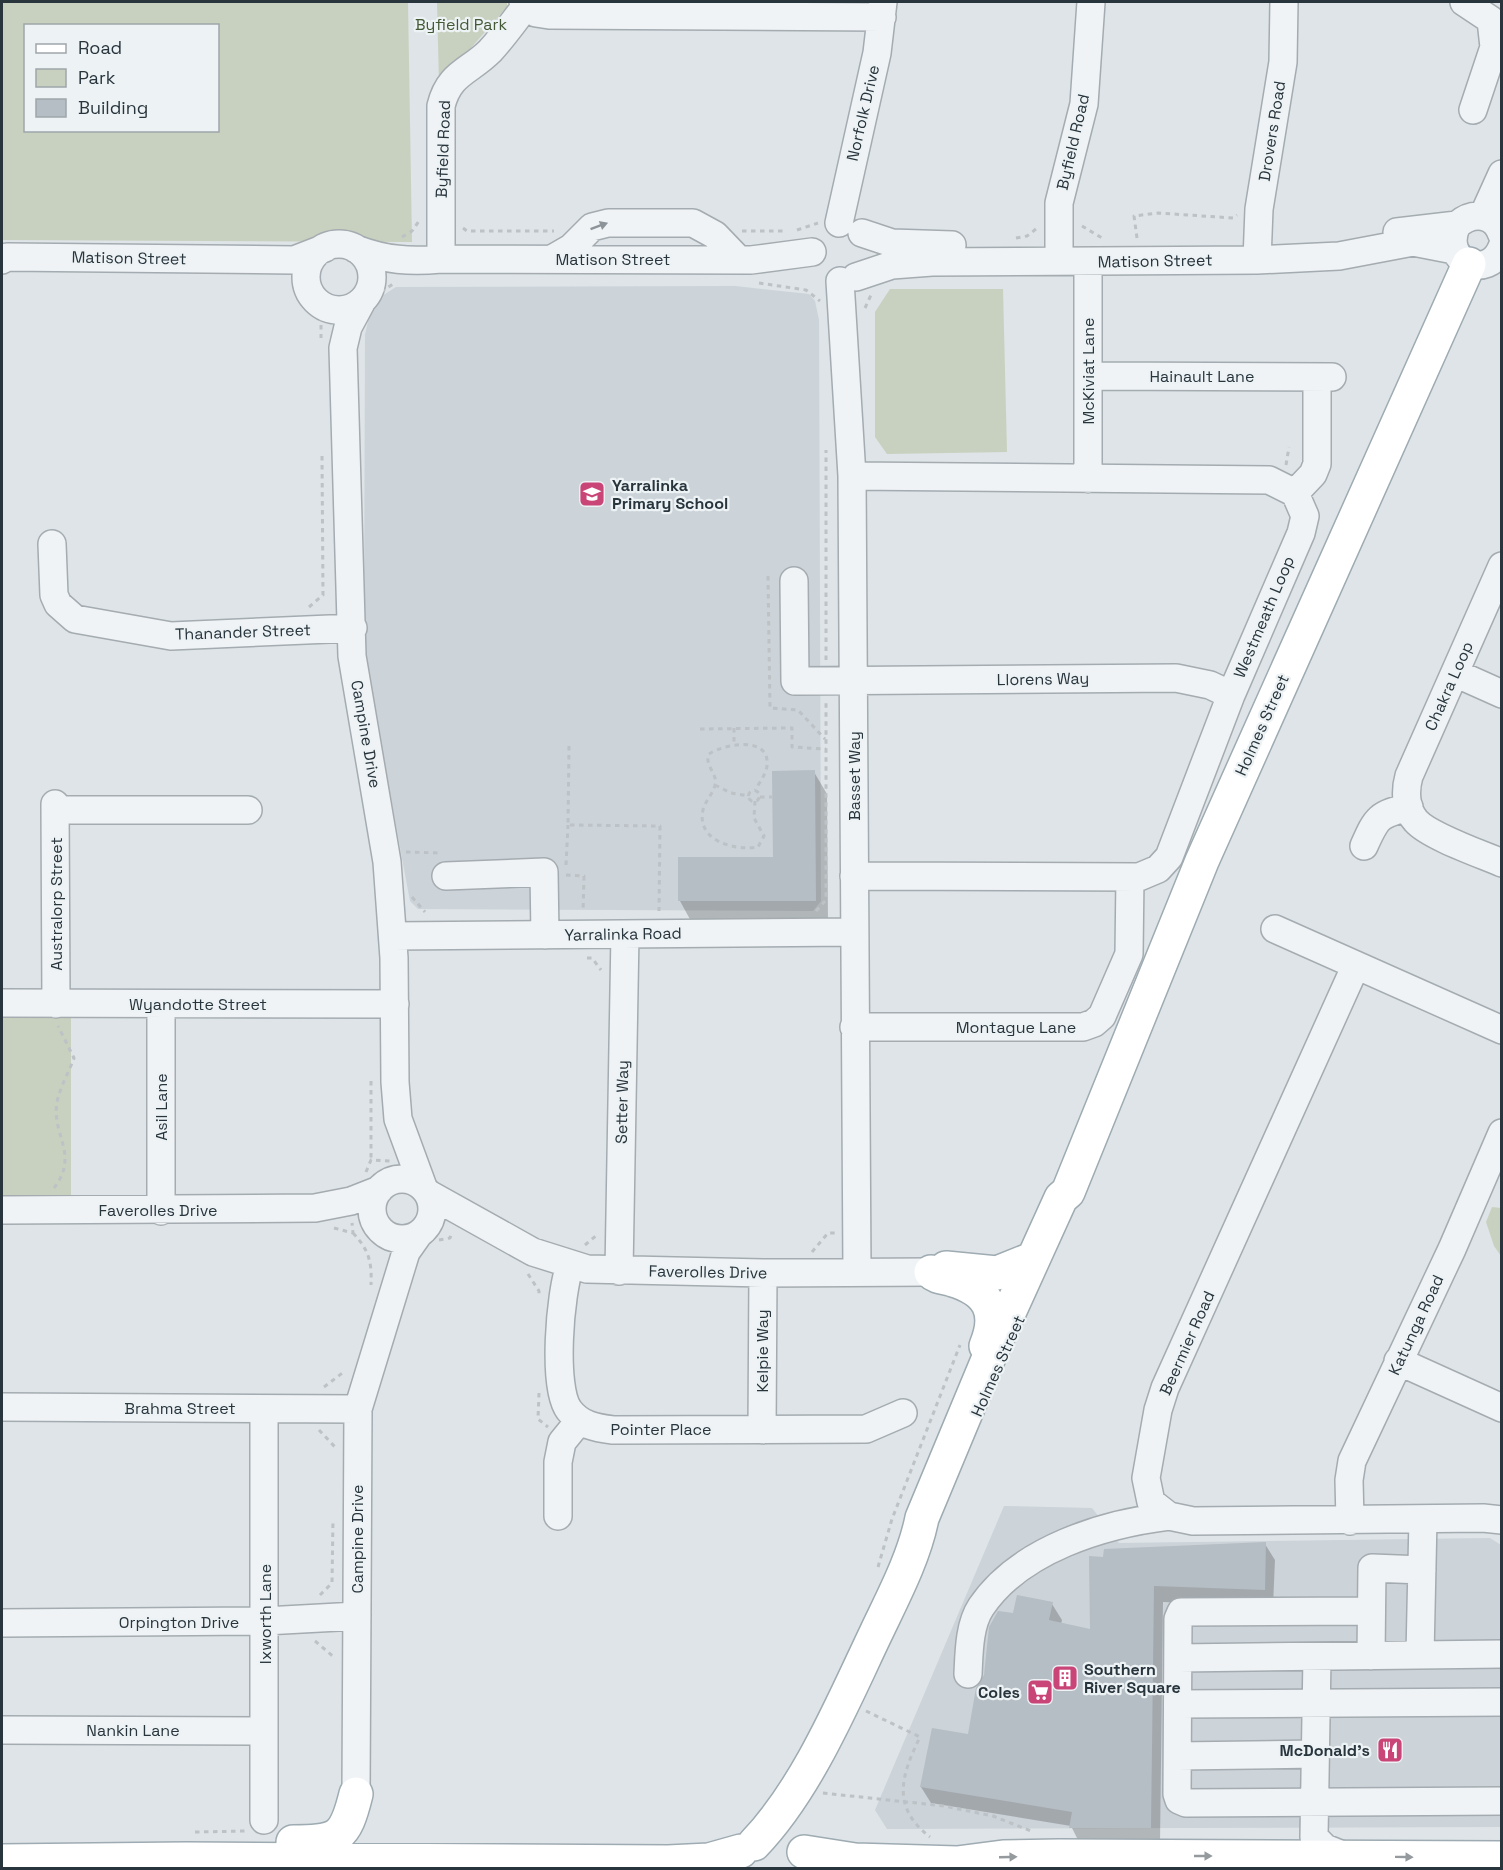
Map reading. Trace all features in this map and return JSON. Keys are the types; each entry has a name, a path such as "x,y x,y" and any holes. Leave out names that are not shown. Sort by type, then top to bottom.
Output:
{"main road":[{"name":"Holmes Street","path":"918,1537 922,1518 940,1473 1032,1259 1061,1198 1068,1192 1202,861 1445,314 1460,246"},
{"name":"Holmes Street","path":"740,1855 796,1787 821,1747 918,1537 929,1522 1036,1282 1069,1201 1068,1192"},
{"path":"940,1473 945,1435 994,1324 993,1314 986,1302 974,1290 954,1280 935,1276 931,1272 936,1268 954,1268 998,1273 1032,1259"},
{"name":"Holmes Street","path":"796,1787 793,1839 806,1856"},
{"path":"186,1859 196,1846 206,1843 324,1842 345,1830 356,1794"},
{"path":"2,1861 186,1859 668,1862 709,1860 740,1855 771,1841 806,1856 957,1863 1003,1857 1502,1858"}],"street":[{"name":"Byfield Road","path":"1059,246 1059,203 1084,104 1091,2"},
{"name":"Drovers Road","path":"1257,251 1259,209 1283,62 1284,2"},
{"path":"1464,2 1491,20 1494,47 1473,110"},
{"name":"Byfield Road","path":"441,259 441,106 445,90 454,78 489,52 524,4"},
{"path":"524,4 537,13 549,15 882,9"},
{"name":"Norfolk Drive","path":"841,225 877,53 882,9"},
{"path":"1502,174 1492,225 1472,216 1460,246 1486,264 1494,259 1502,247"},
{"path":"552,259 571,248 592,227 608,223 693,223 715,236 739,260"},
{"name":"Matison Street","path":"841,225 892,243 927,245 1059,246 1134,240 1339,256 1413,243 1460,246"},
{"path":"841,225 867,242 868,261 855,285 824,276 804,253 821,231 841,225"},
{"path":"346,245 356,249 370,266 372,277 369,296 348,309 337,310 316,301 306,273 316,254 325,248 346,245"},
{"name":"Matison Street","path":"3,256 294,260 325,248"},
{"name":"Matison Street","path":"356,249 405,272"},
{"name":"Matison Street","path":"855,285 892,265 932,262 1088,262 1257,251"},
{"name":"Matison Street","path":"369,296 385,278 441,259 739,260 804,253"},
{"name":"Matison Street","path":"251,260 277,269 298,281 316,301"},
{"name":"McKiviat Lane","path":"1088,262 1088,479"},
{"name":"Basset Way","path":"855,285 852,476 857,1271"},
{"name":"Campine Drive","path":"332,346 369,296"},
{"name":"Campine Drive","path":"316,301 332,320 352,656 387,862 393,936 395,1082 398,1119 426,1191"},
{"name":"Hainault Lane","path":"1088,376 1324,377 1317,464 1313,474 1295,493"},
{"path":"852,476 1269,480 1295,493"},
{"name":"Westmeath Loop","path":"854,876 1130,877 1152,873 1169,857 1231,695 1301,533 1305,516 1295,493"},
{"name":"Thanander Street","path":"52,544 54,595 65,612 75,619 171,636 352,628"},
{"name":"Chakra Loop","path":"1409,807 1405,790 1409,776 1502,567"},
{"name":"Llorens Way","path":"794,581 795,681 1176,678 1210,685 1231,695"},
{"path":"1455,673 1502,694"},
{"name":"Australorp Street","path":"53,1011 55,807 248,810"},
{"path":"1364,846 1376,820 1382,814 1409,807 1415,820 1428,830 1502,863"},
{"path":"446,876 544,872 545,923"},
{"name":"Montague Lane","path":"854,1027 1083,1027 1094,1023 1105,1011 1129,954 1130,877"},
{"name":"Yarralinka Road","path":"393,936 545,923 589,935 854,932"},
{"path":"1275,929 1502,1030"},
{"name":"Setter Way","path":"619,1271 625,934"},
{"name":"Beermier Road","path":"1169,1516 1151,1502 1146,1478 1158,1410 1165,1388 1356,965"},
{"name":"Wyandotte Street","path":"2,1003 53,1011 161,1004 394,1004"},
{"name":"Asil Lane","path":"160,1211 161,1004"},
{"name":"Campine Drive","path":"382,1187 398,1119"},
{"name":"Katunga Road","path":"1350,1521 1349,1480 1352,1461 1398,1361 1493,1176 1502,1133"},
{"path":"406,1179 426,1191 434,1233 399,1239 371,1230 372,1210 382,1187 406,1179"},
{"name":"Faverolles Drive","path":"2,1210 160,1211 315,1208 351,1201 382,1187"},
{"name":"Faverolles Drive","path":"426,1191 492,1232 528,1249 577,1256 619,1271 931,1272"},
{"name":"Faverolles Drive","path":"315,1208 347,1215 371,1230"},
{"name":"Campine Drive","path":"371,1230 383,1292"},
{"name":"Faverolles Drive","path":"434,1233 492,1232"},
{"name":"Campine Drive","path":"356,1794 358,1409 368,1376 383,1292 406,1252 434,1233"},
{"path":"558,1516 558,1462 571,1431 568,1409 561,1390 561,1298 577,1256"},
{"name":"Kelpie Way","path":"762,1430 763,1273"},
{"path":"1398,1361 1502,1408"},
{"name":"Brahma Street","path":"2,1407 358,1409"},
{"name":"Ixworth Lane","path":"264,1409 264,1820"},
{"name":"Pointer Place","path":"571,1431 594,1428 613,1430 866,1430 903,1413"},
{"path":"968,1674 970,1644 980,1609 1005,1579 1073,1539 1130,1521 1169,1516 1193,1521 1502,1520"},
{"path":"1419,1655 1423,1519"},
{"path":"1371,1656 1372,1568 1422,1570"},
{"path":"1371,1611 1187,1610 1181,1612 1178,1618 1177,1794 1179,1800 1186,1803 1314,1800 1502,1801"},
{"name":"Orpington Drive","path":"2,1623 265,1621 357,1616"},
{"path":"1179,1658 1502,1654"},
{"path":"1317,1657 1314,1837 1325,1848 1345,1856"},
{"path":"1178,1704 1502,1702"},
{"name":"Nankin Lane","path":"2,1730 264,1731"},
{"path":"1178,1756 1316,1754"},
{"path":"1254,1856 1314,1837"}],"path":[{"path":"1134,240 1134,216 1158,213 1233,218 1239,214"},
{"path":"1014,239 1033,232 1044,216 1075,217 1086,231 1108,239"},
{"path":"740,231 764,233 797,230 818,223 841,225"},
{"path":"460,224 467,231 564,231"},
{"path":"796,288 804,253"},
{"path":"369,296 405,272"},
{"path":"757,282 813,293 820,302"},
{"path":"855,285 866,301 865,311"},
{"path":"316,301 332,346"},
{"path":"308,608 323,595 322,452"},
{"path":"734,728 734,744"},
{"path":"700,729 792,728 792,747 826,749"},
{"path":"749,796 766,771 766,756 754,748 734,744 716,749 709,754 708,763 715,778 715,785 703,807 703,822 713,838 728,848 755,848 763,842 763,831 754,818 755,801 760,797 772,797"},
{"path":"569,746 566,876 585,876 589,935 602,971"},
{"path":"715,785 731,793 749,796 755,801"},
{"path":"755,790 760,797"},
{"path":"568,825 660,826 659,913"},
{"path":"403,852 406,864"},
{"path":"410,887 412,898 423,912 434,912"},
{"path":"545,923 589,935"},
{"path":"580,958 589,935"},
{"path":"44,1190 54,1188 63,1176 66,1158 57,1104 74,1058 53,1011"},
{"path":"371,1230 365,1245 383,1292"},
{"path":"577,1256 601,1231 619,1233"},
{"path":"802,1272 802,1256 808,1256 828,1233 857,1233"},
{"path":"528,1249 522,1264 539,1291 539,1303"},
{"path":"876,1573 892,1519 961,1342"},
{"path":"335,1458 335,1446 317,1428 322,1388 346,1371 368,1376"},
{"path":"539,1384 538,1419 571,1431"},
{"path":"333,1515 332,1583 310,1604 313,1640 335,1657 335,1669"},
{"path":"844,1700 920,1737 905,1771 903,1802 917,1827 938,1843"},
{"path":"796,1787 825,1794 944,1806 993,1816 1041,1835"},
{"path":"1023,1836 1032,1835"}],"shaded area":[{"name":"Yarralinka Primary School","path":"735,286 809,294 815,301 819,320 821,901 813,911 418,909 410,901 364,653 365,335 370,312 382,296 396,287"},
{"name":"Southern River Square","path":"1004,1506 1092,1508 1119,1543 1490,1538 1501,1545 1501,1827 887,1829 875,1810"}],"green space":[{"path":"2,2 408,2 412,242 2,240"},
{"name":"Byfield Park","path":"437,2 507,2 507,7 439,84"},
{"path":"890,289 1003,289 1007,452 887,454 875,437 875,312"},
{"path":"71,1011 71,1198 2,1198 2,1013"},
{"path":"1492,1207 1501,1208 1501,1256 1494,1246 1486,1222"}],"building":[{"path":"815,770 816,901 678,901 678,857 773,857 772,771"},
{"name":"Southern River Square","path":"1266,1542 1265,1590 1154,1586 1151,1828 1069,1828 1072,1812 920,1787 932,1728 968,1734 976,1688 984,1675 989,1627 998,1611 1013,1613 1017,1595 1053,1602 1049,1620 1090,1629 1089,1556 1103,1557 1104,1549"}],"place":[{"name":"Yarralinka Primary School","path":"592,494"},
{"name":"Southern River Square","path":"1065,1678"},
{"name":"Coles","path":"1040,1692"},
{"name":"McDonald's","path":"1390,1750"}]}
